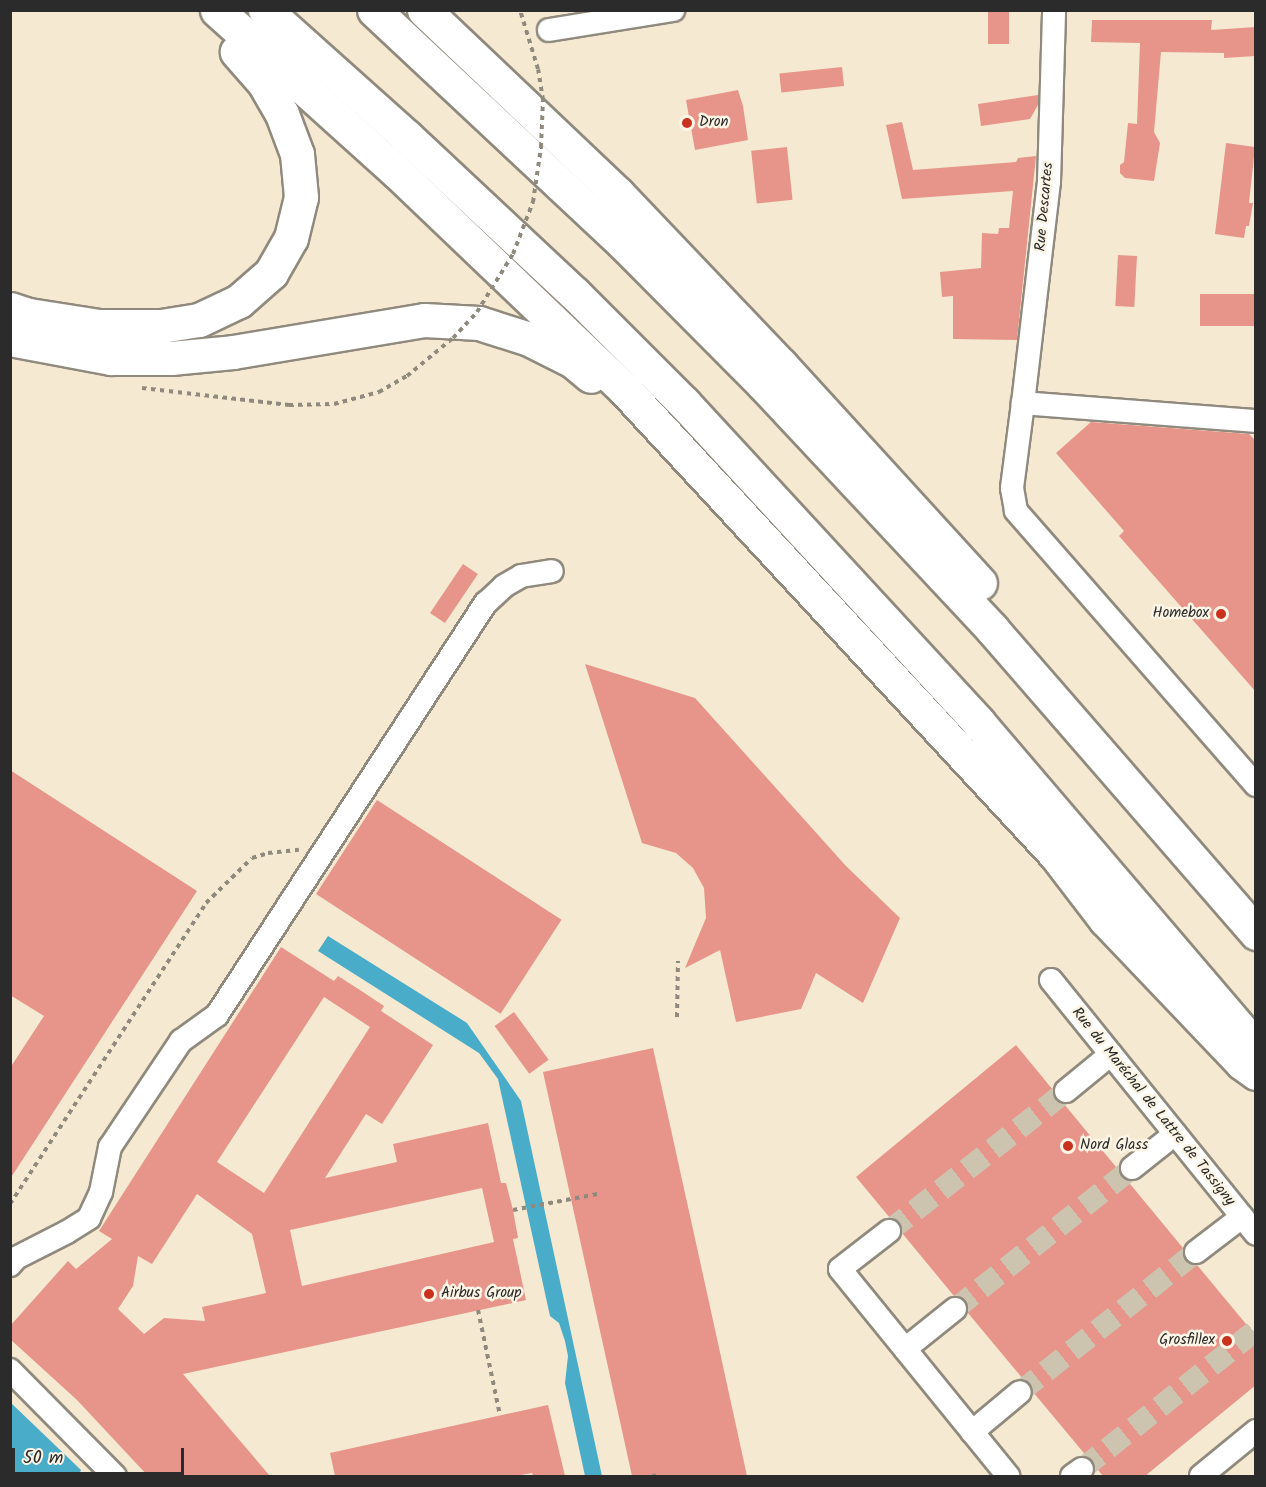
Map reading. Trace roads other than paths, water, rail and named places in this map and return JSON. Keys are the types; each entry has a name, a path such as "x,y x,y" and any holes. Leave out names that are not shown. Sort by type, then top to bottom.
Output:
{"highway":[{"path":"265,10 406,136 575,294 684,403 978,722 1256,1047"},
{"path":"374,10 624,244 739,360 992,629 1065,710 1256,933"},
{"path":"424,10 634,211 781,365 1046,657 1065,710"},
{"path":"458,10 500,61 508,90"},
{"path":"10,309 29,315 99,326 161,326 199,320 239,301 271,273 291,238 301,197 297,154 282,114 265,84 229,44 220,13"},
{"path":"220,13 396,171 626,391 1056,855 1105,919 1242,1063 1256,1073"},
{"path":"10,339 111,358 171,358 233,352 424,320 478,323 529,339 573,361 599,384 626,391"}],"street":[{"path":"549,30 673,10"},
{"name":"Rue Descartes","path":"1054,10 1049,182 1012,488 1016,511 1256,785"},
{"path":"1023,403 1256,421"},
{"path":"10,1264 16,1258 89,1218 101,1192 110,1148 181,1041 217,1015 486,603 504,586 521,576 552,571"},
{"name":"Rue du Maréchal de Lattre de Tassigny","path":"1051,980 1249,1225"},
{"path":"1066,1091 1111,1054"},
{"path":"1131,1168 1175,1134"},
{"path":"1196,1252 1249,1225"},
{"path":"890,1232 840,1269 1008,1476"},
{"path":"905,1349 955,1309"},
{"path":"10,1370 116,1476"},
{"path":"972,1432 1020,1392"},
{"path":"1201,1476 1256,1431"}],"water":[{"path":"328,936 467,1023 521,1101 602,1476 585,1476 565,1383 568,1356 565,1341 559,1323 550,1316 498,1079 479,1053 318,951"},
{"path":"10,1402 81,1470 78,1476 11,1476"}],"tunnel":[{"path":"889,1231 1066,1091"},
{"path":"955,1309 1132,1168"},
{"path":"1020,1392 1196,1252"},
{"path":"1082,1469 1256,1330"}],"place":[{"name":"Dron","path":"687,123"},
{"name":"Homebox","path":"1221,614"},
{"name":"Nord Glass","path":"1068,1146"},
{"name":"Airbus Group","path":"429,1294"},
{"name":"Grosfillex","path":"1227,1341"}]}
